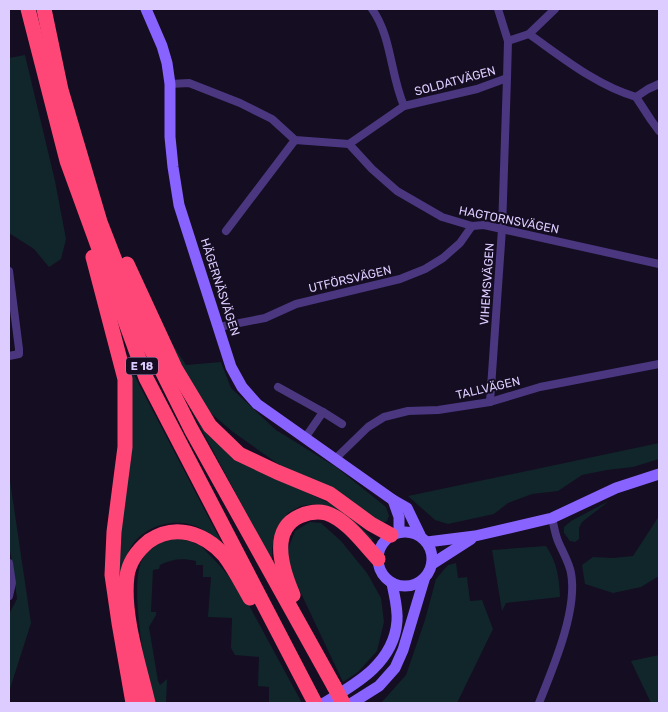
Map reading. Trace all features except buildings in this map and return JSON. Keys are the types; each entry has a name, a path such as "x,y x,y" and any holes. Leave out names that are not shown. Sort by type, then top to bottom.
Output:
{"highway":[{"name":"E 18","path":"28,9 67,161 146,378 318,702"},
{"name":"E 18","path":"44,9 62,90 100,222 144,334 190,428 343,703"},
{"path":"67,161 125,379 125,447 114,532 112,575 133,703"},
{"path":"100,222 124,258 175,368 210,426 239,454 330,494 371,524 394,534"},
{"path":"334,686 286,578 280,558 281,543 285,529 294,518 308,512 325,513 347,526 378,559"},
{"path":"148,703 127,612 127,572 136,555 147,543 159,535 171,531 188,532 203,539 216,547 225,557 318,702"}],"street":[{"name":"HÄGERNÄSVÄGEN","path":"146,9 162,46 170,84 171,147 180,205 231,367 242,387 257,404 407,508 424,538"},
{"path":"372,9 379,19 386,36 397,90 404,106"},
{"name":"SOLDATVÄGEN","path":"349,144 404,106 477,88 508,78 508,41 498,9"},
{"path":"508,41 529,34 554,9"},
{"path":"529,34 581,72 618,92 636,97 659,131"},
{"name":"VIHEMSVÄGEN","path":"490,402 502,229 508,78"},
{"path":"170,84 189,83 240,103 272,119 295,140 349,144"},
{"path":"636,97 648,88 659,84"},
{"path":"226,231 295,140"},
{"name":"HAGTORNSVÄGEN","path":"349,144 372,169 397,191 442,217 472,226 484,225 659,264"},
{"name":"UTFÖRSVÄGEN","path":"219,327 265,318 296,304 408,276 425,269 443,258 460,243 472,226"},
{"path":"9,271 19,349 19,354 9,356"},
{"name":"TALLVÄGEN","path":"335,459 368,427 384,417 408,411 438,410 490,402 540,387 659,364"},
{"path":"278,387 342,424"},
{"path":"304,438 323,412"},
{"path":"394,534 408,531 424,538 475,536 552,518 616,488 659,474"},
{"path":"393,500 400,517 394,534 381,546 378,559 380,568 384,576 402,586 414,585 424,580"},
{"path":"539,703 564,632 573,590 570,570 557,539 552,518"},
{"path":"432,564 475,536"},
{"path":"352,703 379,686 395,668 403,650 424,580 432,564 433,554 424,538"},
{"path":"9,563 12,583 9,596"},
{"path":"318,702 346,690 373,671 390,649 397,620 392,582"}],"green space":[{"path":"25,55 55,181 66,239 61,259 49,267 34,249 9,233 9,58"},
{"path":"164,331 186,365 221,362 231,388 276,430 336,467 386,507 389,516 387,521 381,524 281,466 233,432 206,409 186,378"},
{"path":"131,369 224,547 206,532 191,524 171,523 152,528 137,539 128,553 124,575 123,605 118,567 128,375"},
{"path":"189,406 205,427 260,471 334,505 353,519 373,539 370,543 324,506 314,504 301,506 288,513 279,524 272,548 272,561"},
{"path":"659,443 659,459 633,467 582,475 558,491 532,494 508,503 494,514 448,524 435,520 408,496"},
{"path":"9,474 31,623 9,692 9,614 17,599 9,547"},
{"path":"609,501 582,522 579,528 579,539 575,542 570,541 564,533 564,527 571,521"},
{"path":"659,516 659,576 641,587 613,593 585,584 582,565 593,557 633,556"},
{"path":"310,522 321,523 341,541 367,573 381,598 384,622 377,651 358,672 343,682 290,570 287,552 295,531"},
{"path":"167,539 185,539 201,546 223,569 245,598 302,703 269,703 269,687 258,686 259,657 235,655 231,648 232,618 208,617 211,577 203,577 203,565 196,565 196,561 182,559 164,563 160,565 159,569 153,570 151,612 156,612 156,615 149,627 160,685 167,679 166,703 153,703 140,629 137,587 143,558 151,549"},
{"path":"546,546 557,570 560,597 506,603 502,611 492,550"},
{"path":"456,563 458,578 467,577 470,601 482,600 493,629 457,703 381,703 406,675 425,620 436,579 448,565"},
{"path":"659,655 659,703 651,703 631,661"}]}
